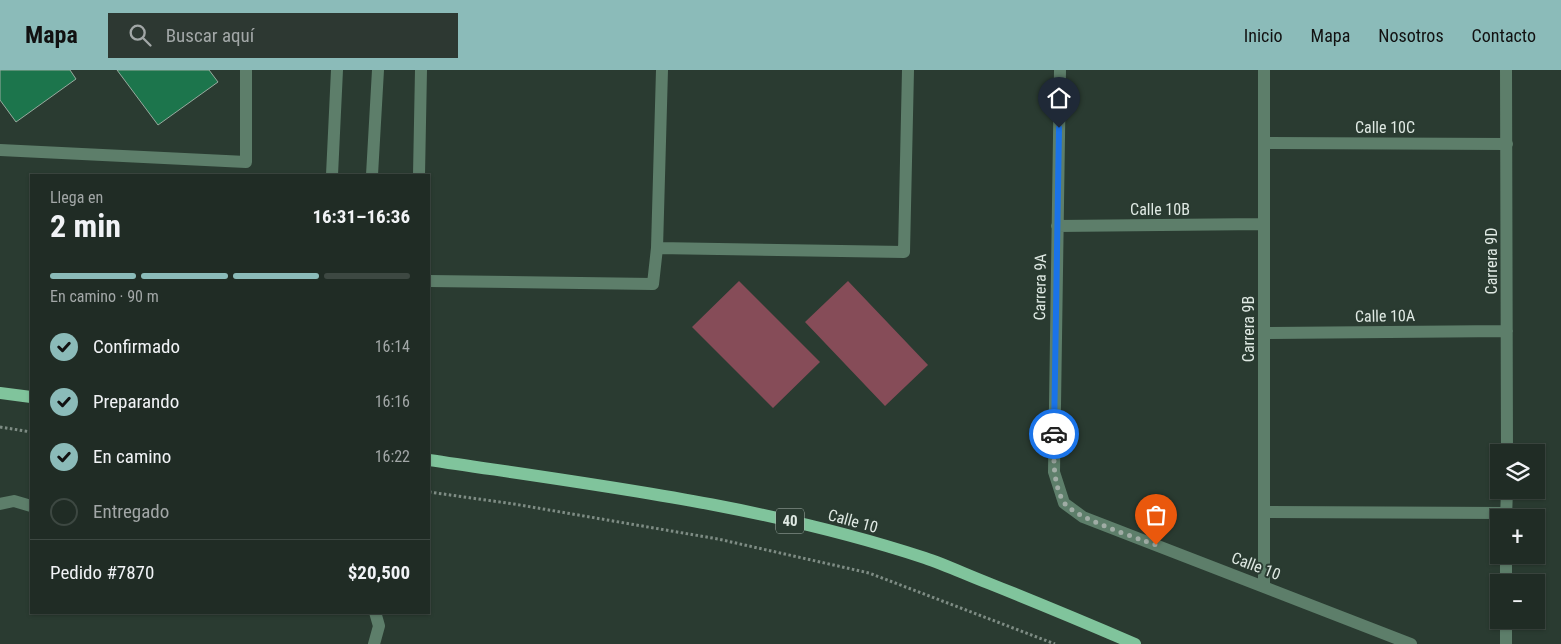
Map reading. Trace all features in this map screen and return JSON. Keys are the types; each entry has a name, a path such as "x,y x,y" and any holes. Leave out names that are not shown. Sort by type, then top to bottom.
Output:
{"main road":[{"path":"0,392 30,397"},
{"name":"Calle 10","path":"430,460 627,490 761,514 843,534 926,559 1057,610 1135,644"}],"street":[{"path":"0,150 246,162 246,70"},
{"path":"332,174 337,70"},
{"path":"372,174 378,70"},
{"path":"419,174 422,70"},
{"path":"430,281 653,284 657,248 662,70"},
{"path":"657,248 904,252 908,70"},
{"name":"Carrera 9A","path":"1060,70 1054,472 1064,503"},
{"name":"Carrera 9B","path":"1264,70 1264,587"},
{"name":"Carrera 9D","path":"1506,70 1507,444"},
{"name":"Calle 10C","path":"1264,143 1507,144"},
{"name":"Calle 10B","path":"1057,226 1264,224"},
{"name":"Calle 10A","path":"1264,334 1507,331"},
{"path":"0,504 14,501 30,506"},
{"name":"Calle 10","path":"1064,503 1083,517 1411,644"},
{"path":"1264,512 1490,515"},
{"path":"374,644 380,626 376,614"},
{"path":"1506,629 1506,644"}],"path":[{"path":"0,427 30,432"},
{"path":"430,492 514,504 718,539 869,574 1055,644"}],"shaded area":[{"path":"739,281 820,362 773,408 692,327"},
{"path":"848,281 928,365 885,406 805,322"}],"building":[{"path":"0,70 70,70 76,79 16,122 0,100"},
{"path":"117,70 209,70 218,82 158,125"}],"way so far":[{"path":"1054,434 1054,472 1064,503 1083,517 1156,545"}],"route":[{"path":"1054,434 1059,128"}]}
